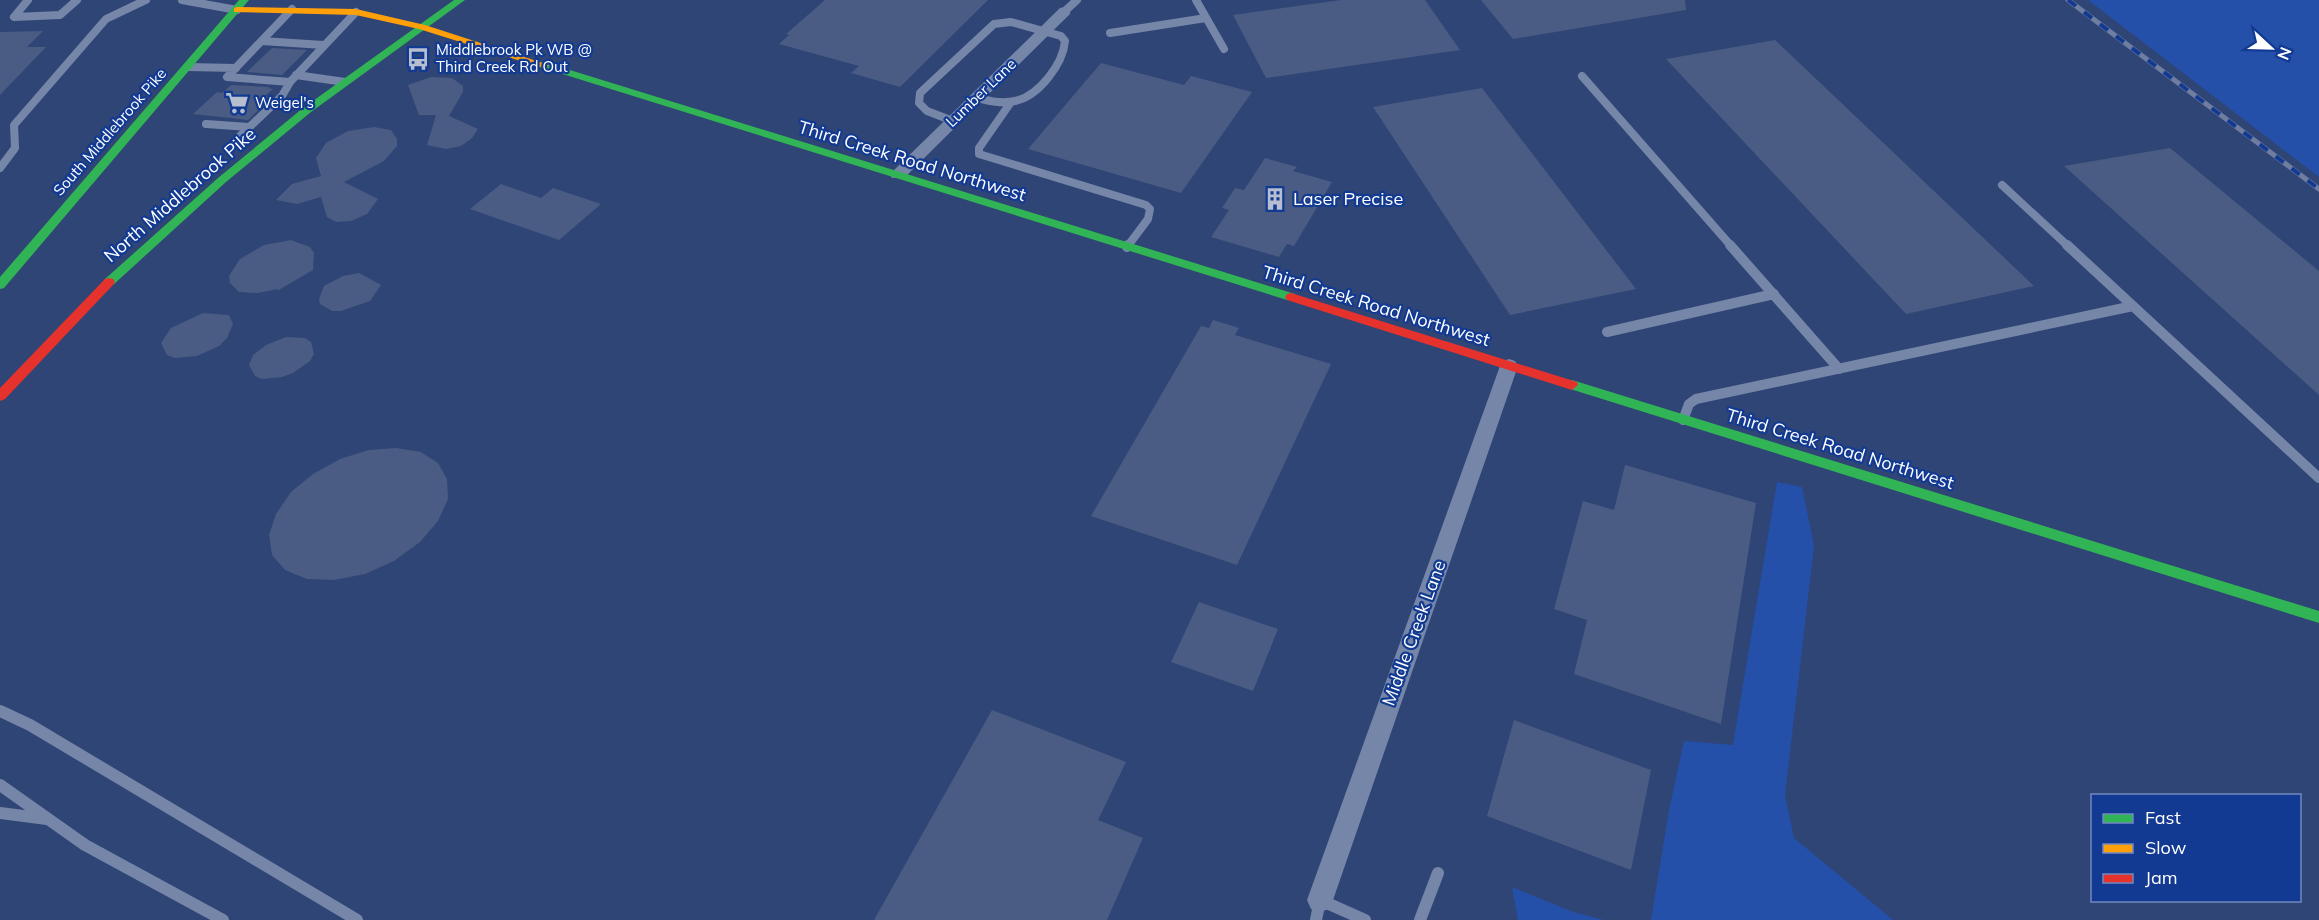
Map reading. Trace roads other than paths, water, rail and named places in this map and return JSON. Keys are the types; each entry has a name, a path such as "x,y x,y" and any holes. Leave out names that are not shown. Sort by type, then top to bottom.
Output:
{"street":[{"name":"North Middlebrook Pike","path":"0,396 114,276 222,180 307,110 460,0"},
{"name":"Third Creek Road Northwest","path":"241,5 356,12 422,27 2319,617"},
{"name":"South Middlebrook Pike","path":"0,285 241,5"},
{"name":"Lumber Lane","path":"898,175 1065,11"},
{"name":"Middle Creek Lane","path":"1318,910 1509,366"}],"lane":[{"path":"28,0 14,17 60,15 77,0"},
{"path":"0,168 15,148 14,125 85,42 106,19 146,0"},
{"path":"182,0 241,5"},
{"path":"1065,11 1077,0"},
{"path":"1196,0 1224,49"},
{"path":"292,9 227,77 345,82"},
{"path":"238,138 282,96 293,79 356,12"},
{"path":"1110,33 1206,18"},
{"path":"953,121 927,111 918,98 966,48 994,24 1002,22 1045,30 1061,36 1065,41 1064,55 1059,63 1028,96 1011,102 977,98"},
{"path":"262,41 294,45 323,45"},
{"path":"188,67 236,68"},
{"path":"260,80 270,70"},
{"path":"1582,76 1839,369"},
{"path":"1011,102 979,147 978,154 1146,205 1150,209 1148,219 1127,247"},
{"path":"206,124 249,127"},
{"path":"2002,185 2319,478"},
{"path":"1607,332 1774,294"},
{"path":"1683,420 1689,404 1696,399 2133,306"},
{"path":"0,711 39,731 357,920"},
{"path":"0,785 86,845 223,920"},
{"path":"0,813 47,819"},
{"path":"1420,920 1438,873"},
{"path":"1318,910 1365,920"}],"railway":[{"path":"2068,0 2319,189"}],"place":[{"name":"Middlebrook Pk WB @ Third Creek Rd Out","path":"418,59"},
{"name":"Weigel's","path":"237,103"},
{"name":"Laser Precise","path":"1275,199"}]}
